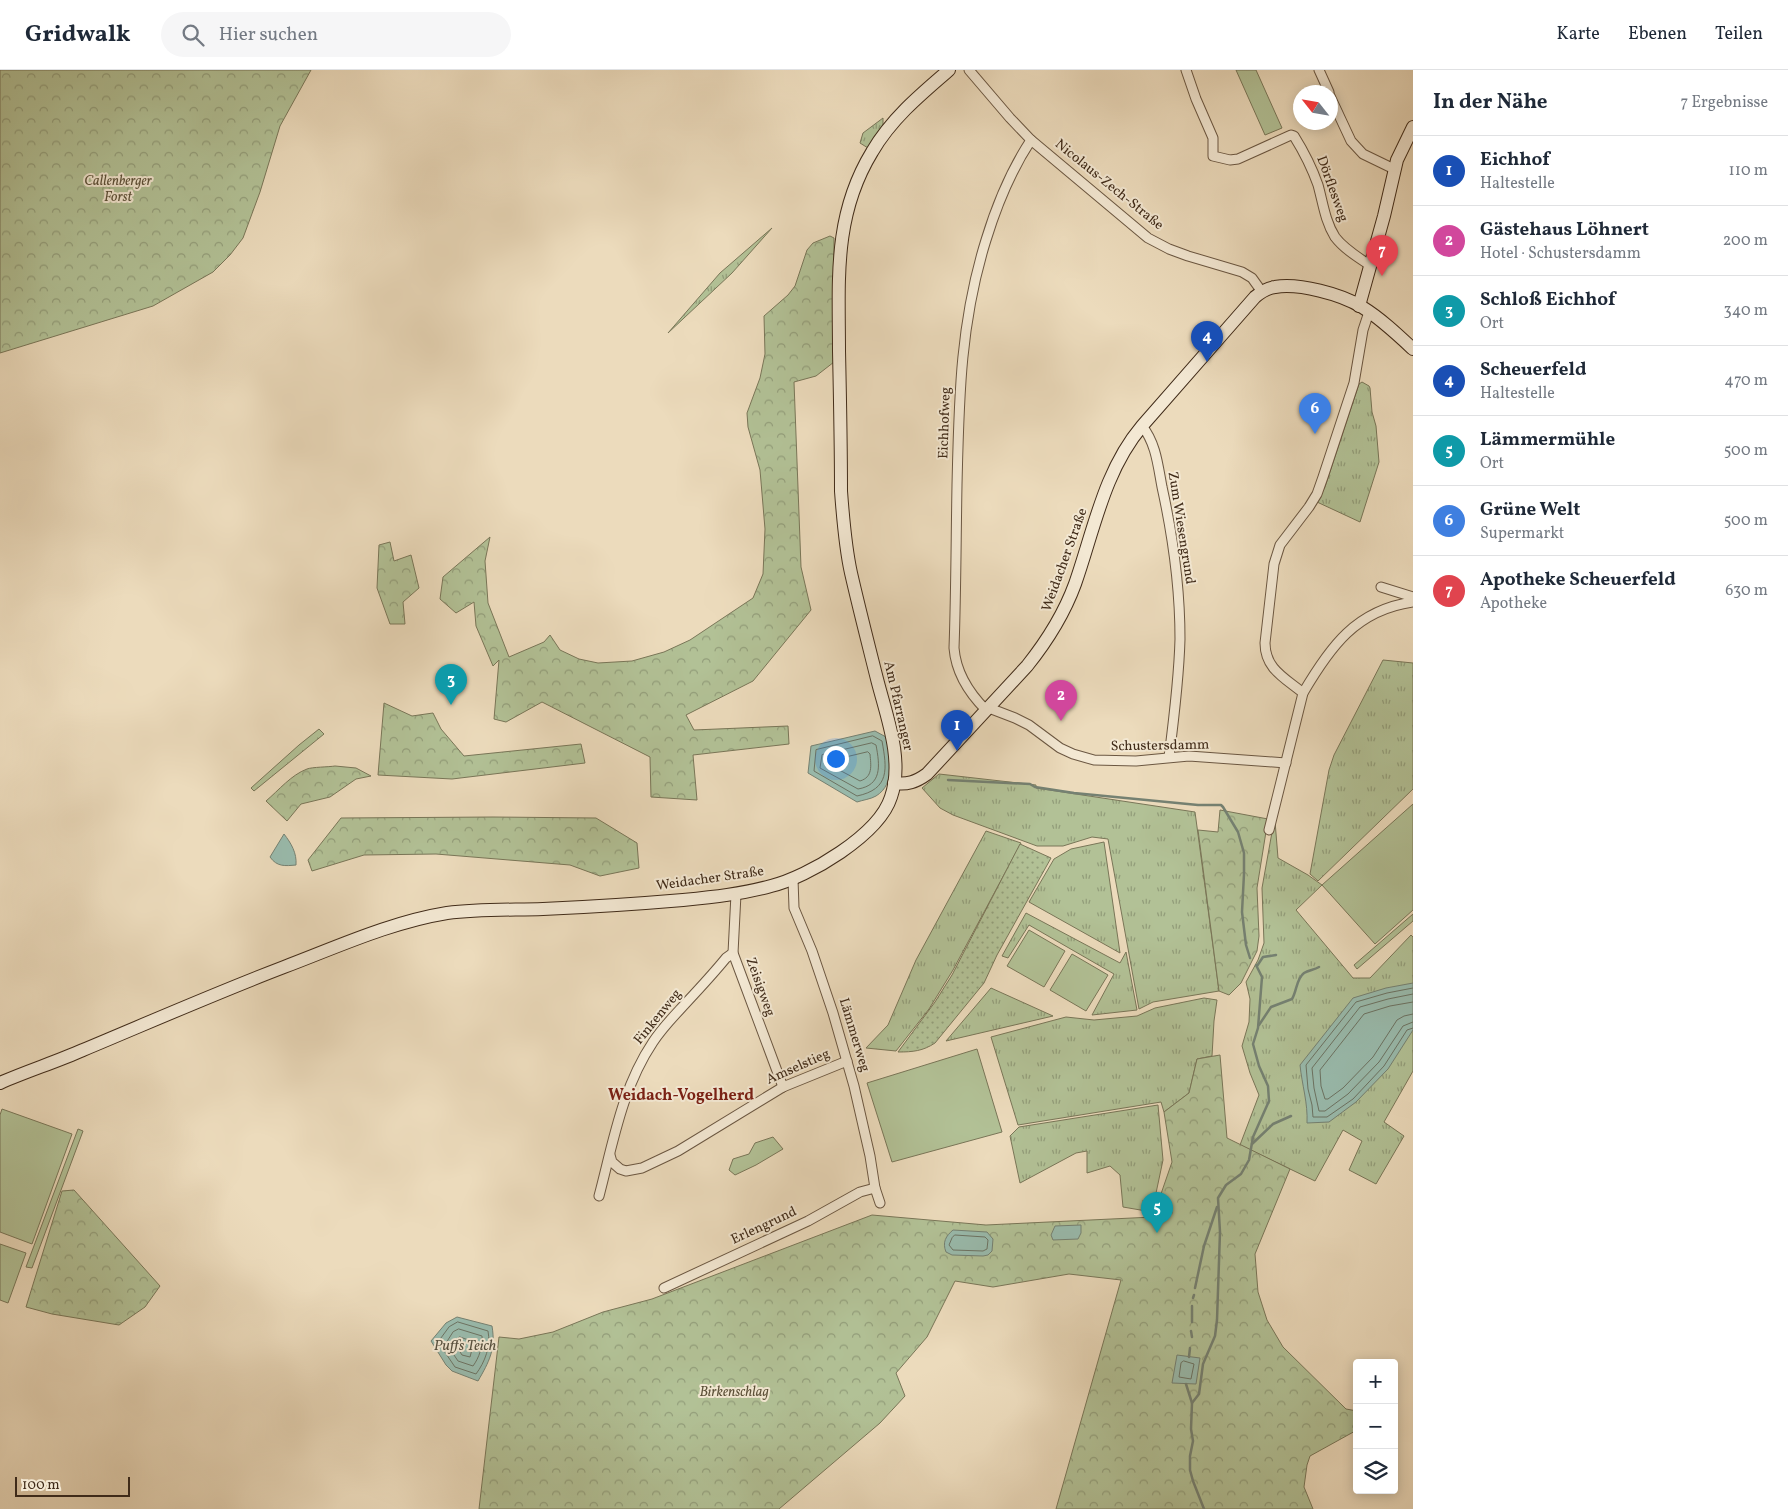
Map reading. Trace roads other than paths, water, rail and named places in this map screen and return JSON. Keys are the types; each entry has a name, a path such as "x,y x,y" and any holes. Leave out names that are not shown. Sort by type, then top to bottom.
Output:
{"main road":[{"name":"Am Pfarranger","path":"894,783 895,759 890,730 866,637 848,556 842,499 840,244 852,194 872,151 897,118 949,70"},
{"path":"1364,309 1371,266 1394,169 1404,142 1413,127"},
{"path":"1262,292 1274,287 1298,287 1350,301 1364,309 1413,349"},
{"name":"Weidacher Straße","path":"1,1081 67,1056 258,977 420,918 484,910 604,906 736,894 793,879 837,854 867,830 887,807 894,783 909,783 926,774 1032,660 1060,619 1075,585 1114,468 1133,437 1255,297 1262,292"}],"street":[{"name":"Nicolaus-Zech-Straße","path":"969,70 1031,140 1148,238 1169,250 1242,272 1252,278 1262,292"},
{"name":"Dörflesweg","path":"1186,70 1213,138 1213,156 1230,160 1238,159 1291,135 1294,136 1309,163 1318,186 1327,220 1336,237 1346,248 1371,266"},
{"path":"1319,70 1326,85"},
{"path":"1338,113 1351,141 1363,154 1394,169"},
{"name":"Eichhofweg","path":"987,709 973,696 960,673 954,648 960,381 965,328 978,264 1003,192 1018,158 1031,140"},
{"path":"1304,693 1275,670 1266,656 1265,643 1274,564 1280,545 1309,506 1323,476 1354,383 1364,309"},
{"name":"Zum Wiesengrund","path":"1142,426 1152,442 1169,521 1177,578 1180,640 1175,710 1169,757"},
{"path":"1381,587 1413,597"},
{"path":"1269,830 1304,693 1322,663 1351,628 1374,613 1413,602"},
{"name":"Schustersdamm","path":"987,709 1015,718 1060,748 1087,758 1116,762 1189,756 1286,763"},
{"name":"Lämmerweg","path":"793,879 794,908 822,979 847,1061 880,1203"},
{"name":"Zeisigweg","path":"736,894 733,953 783,1087"},
{"name":"Finkenweg","path":"599,1196 617,1121 632,1079 654,1040 726,958 733,953"},
{"name":"Amselstieg","path":"610,1154 612,1162 620,1169 626,1171 642,1168 678,1152 783,1087 847,1061"},
{"name":"Erlengrund","path":"664,1288 800,1225 860,1192 875,1188"}],"water":[{"path":"875,731 886,737 890,761 887,784 876,796 857,802 808,773 811,746"},
{"path":"284,834 293,848 296,856 296,865 285,866 278,864 270,857"},
{"path":"1413,983 1413,1030 1388,1069 1356,1102 1329,1122 1307,1123 1306,1101 1300,1065 1353,998 1386,988"},
{"path":"1081,1225 1081,1233 1078,1239 1053,1240 1051,1235 1055,1226"},
{"path":"953,1230 987,1232 993,1239 992,1251 988,1255 983,1256 952,1255 946,1252 945,1240"},
{"name":"Puffs Teich","path":"457,1317 492,1326 493,1342 491,1355 478,1381 452,1371 431,1341 446,1323"},
{"path":"1177,1355 1200,1358 1196,1384 1172,1383"}],"waterway":[{"path":"948,780 1030,784 1035,787 1074,793 1198,805 1221,805 1238,832 1244,853 1242,912 1246,945 1250,958"},
{"path":"1257,966 1263,957 1276,955"},
{"path":"1192,1403 1199,1394 1203,1364 1215,1336 1220,1232 1218,1198 1226,1185 1241,1174 1249,1160 1253,1137 1269,1101 1268,1086 1259,1066 1253,1044 1258,1028 1262,977 1256,965"},
{"path":"1259,1025 1271,1007 1292,999 1301,976 1319,967"},
{"path":"1252,1144 1273,1124 1291,1116"},
{"path":"1195,1288 1204,1246 1217,1207"},
{"path":"1192,1306 1192,1322"},
{"path":"1191,1331 1192,1337"},
{"path":"1189,1357 1190,1348"},
{"path":"1186,1384 1192,1403 1191,1429 1193,1441 1190,1470 1204,1509"}],"place":[{"name":"Apotheke Scheuerfeld","path":"1382,276"},
{"name":"Scheuerfeld","path":"1207,362"},
{"name":"Grüne Welt","path":"1315,434"},
{"name":"Schloß Eichhof","path":"451,705"},
{"name":"Gästehaus Löhnert","path":"1061,721"},
{"name":"Eichhof","path":"957,751"},
{"name":"Lämmermühle","path":"1157,1233"}],"district":[{"name":"Weidach-Vogelherd","path":"681,1096"}],"park label":[{"name":"Callenberger Forst","path":"118,190"},
{"name":"Birkenschlag","path":"734,1392"}]}
